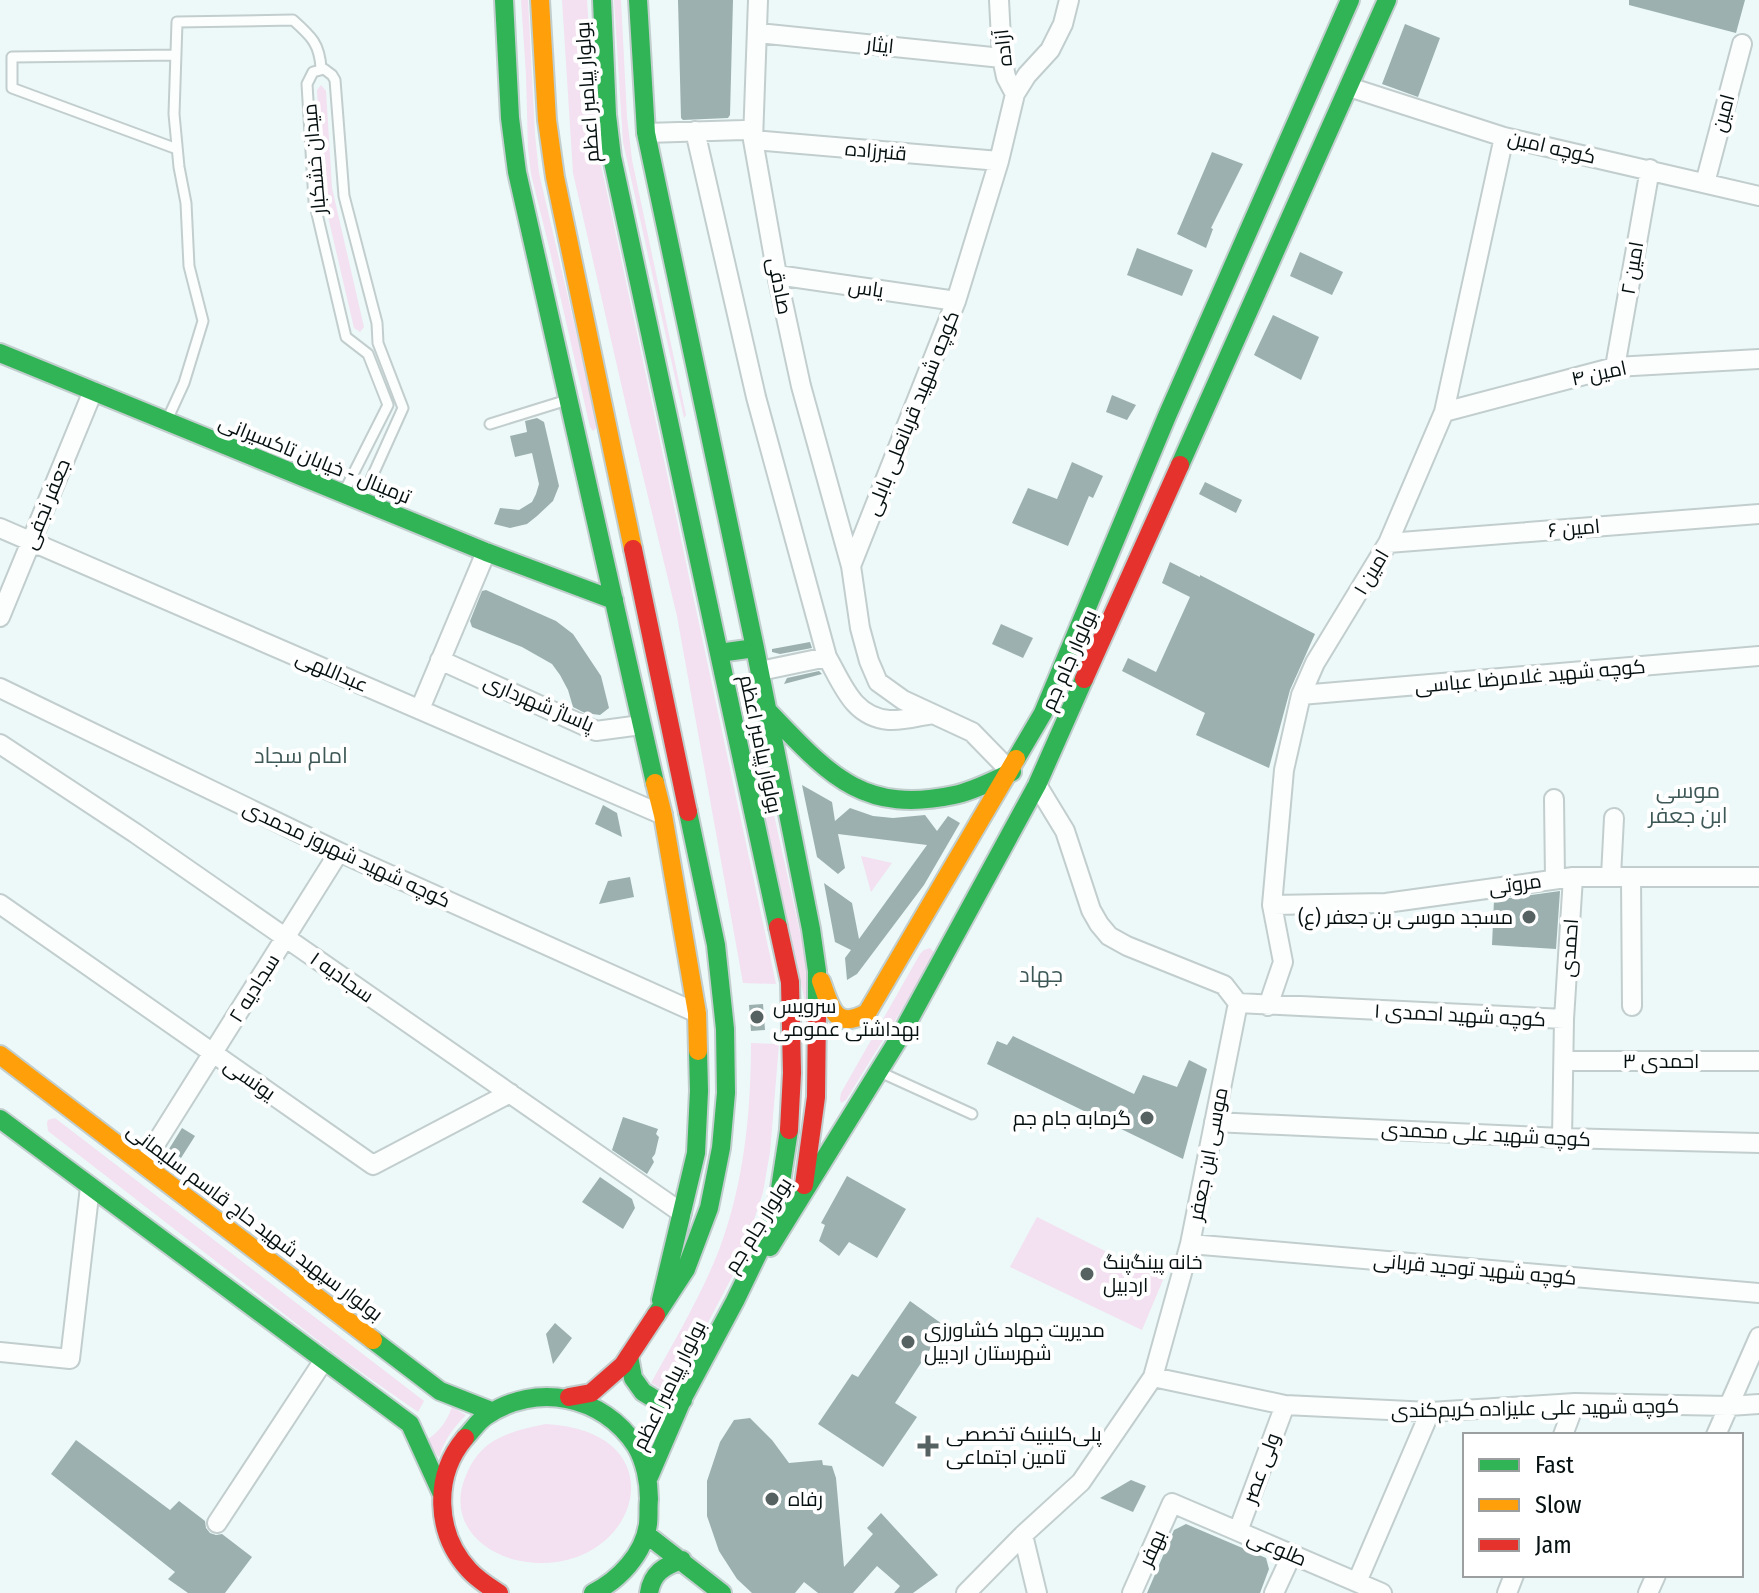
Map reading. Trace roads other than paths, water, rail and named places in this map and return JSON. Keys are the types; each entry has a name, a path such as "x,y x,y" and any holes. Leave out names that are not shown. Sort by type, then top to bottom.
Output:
{"main road":[{"name":"بولوار پیامبر اعظم","path":"504,0 510,118 517,172 663,815 697,1013 699,1091 696,1153 658,1312"},
{"name":"بولوار پیامبر اعظم","path":"540,0 547,120 555,177 716,945 725,1029 726,1093 721,1148 709,1208 686,1269 623,1365 591,1393 569,1397"},
{"name":"بولوار پیامبر اعظم","path":"602,0 612,157 790,982 792,1022 791,1091 785,1163 770,1228 683,1400 649,1477"},
{"name":"بولوار پیامبر اعظم","path":"638,0 646,133 760,671 817,971 816,1097 802,1197"},
{"name":"بولوار جام جم","path":"732,1308 879,1072 938,928 1010,771 1043,713 1167,416 1350,0"},
{"name":"بولوار جام جم","path":"817,971 836,1015 844,1021 856,1020 867,1013 938,928 1037,785 1387,0"},
{"name":"ترمینال - خیابان تاکسیرانی","path":"0,353 361,502 614,600"},
{"path":"1167,416 1194,431"},
{"path":"1117,533 1144,548"},
{"path":"719,653 755,648"},
{"path":"768,711 814,759 833,775 862,792 888,799 956,795 1010,771 1037,785"},
{"name":"بولوار سپهبد شهید حاج قاسم سلیمانی","path":"0,1055 31,1087 143,1164 437,1404 491,1411"},
{"path":"7,1119 90,1187 410,1424 441,1492"},
{"path":"629,1356 633,1378 643,1392 661,1403 683,1400"},
{"path":"499,1593 472,1586 444,1525 441,1492 449,1460 466,1432 491,1411 515,1399 542,1395 569,1397 597,1407 621,1425 639,1449 649,1477 652,1506 646,1534 635,1557 599,1592"},
{"path":"410,1424 420,1422 437,1404"},
{"path":"646,1534 722,1593"},
{"path":"649,1593 655,1573 682,1560"}],"street":[{"name":"صادقی","path":"758,0 758,33 748,135 801,386 851,566"},
{"name":"آزاده","path":"999,0 1002,58 1006,77 1015,94"},
{"name":"کوچه شهید قربانعلی بابلی","path":"1010,771 972,732 903,700 878,682 860,628 851,566 956,301 999,161 1015,94 1027,75 1050,50 1063,24 1069,0"},
{"name":"ایثار","path":"758,33 1002,58"},
{"name":"امین","path":"1705,183 1742,44"},
{"name":"کوچه امین","path":"1349,87 1504,137 1759,196"},
{"name":"قنبرزاده","path":"646,133 695,131 748,135 999,161"},
{"path":"695,131 756,397 827,657 848,695 863,713 890,720 933,714"},
{"name":"امین ۱","path":"1268,1006 1283,962 1272,905 1284,770 1301,695 1315,663 1388,543 1444,412 1504,137"},
{"name":"امین ۲","path":"1615,367 1650,169"},
{"name":"یاس","path":"777,275 956,301"},
{"name":"امین ۴","path":"1444,412 1615,367 1759,359"},
{"name":"جعفر نجفی","path":"0,617 93,391"},
{"name":"امین ۶","path":"1388,543 1759,514"},
{"name":"عبداللهی","path":"0,528 663,815"},
{"path":"420,709 486,552"},
{"name":"کوچه شهید غلامرضا عباسی","path":"1301,695 1759,656"},
{"path":"760,671 827,657"},
{"name":"پاساژ شهرداری","path":"440,660 596,731 641,725"},
{"name":"کوچه شهید شهروز محمدی","path":"0,688 339,852 697,1013"},
{"name":"سجادیه ۱","path":"0,744 135,833 682,1213"},
{"path":"1037,785 1065,831 1091,910 1109,936 1224,985 1238,1003"},
{"name":"احمدی","path":"1554,799 1564,878 1564,1019"},
{"path":"1611,876 1614,818"},
{"name":"سجادیه ۲","path":"143,1164 339,852"},
{"name":"مروتی","path":"1272,905 1386,903 1564,878 1759,877"},
{"path":"1631,878 1632,1006"},
{"name":"یونسی","path":"0,904 373,1165 510,1093"},
{"name":"کوچه شهید احمدی ۱","path":"1238,1003 1564,1019 1562,1138"},
{"name":"موسی ابن جعفر","path":"966,1593 1081,1482 1153,1377 1190,1244 1238,1003"},
{"name":"احمدی ۳","path":"1564,1061 1759,1061"},
{"name":"کوچه شهید علی محمدی","path":"1214,1122 1562,1138 1759,1143"},
{"path":"0,1352 70,1359 90,1187"},
{"name":"کوچه شهید توحید قربانی","path":"1190,1244 1759,1293"},
{"path":"1717,1433 1759,1337"},
{"path":"217,1523 324,1360"},
{"name":"کوچه شهید علی علیزاده کریم‌کندی","path":"1153,1377 1285,1405 1430,1412 1575,1403 1759,1404"},
{"path":"1564,1433 1575,1403"},
{"name":"ولی عصر","path":"1238,1531 1285,1405"},
{"path":"1357,1582 1430,1412"},
{"name":"طلوعی","path":"1172,1503 1382,1593"},
{"name":"بهفر","path":"1132,1593 1172,1503"},
{"path":"1023,1535 1037,1593"},
{"path":"1274,1593 1292,1554"}],"lane":[{"path":"166,421 184,383 203,321 189,266 186,203 177,149 174,114 177,22 293,20 313,37 321,69"},
{"path":"176,55 12,57 12,88 177,149"},
{"name":"میدان خشکبار","path":"343,494 388,405 368,354 346,337 314,201 307,84 313,72 321,69 328,71 335,80 344,196 377,323 378,343 403,408 361,502"},
{"path":"490,424 567,400"},
{"path":"879,1072 972,1114"}],"place":[{"name":"مسجد موسی بن جعفر (ع)","path":"1529,917"},
{"name":"سرویس بهداشتی عمومی","path":"757,1017"},
{"name":"گرمابه جام جم","path":"1147,1118"},
{"name":"خانه پینگ‌پنگ اردبیل","path":"1087,1274"},
{"name":"مدیریت جهاد کشاورزی شهرستان اردبیل","path":"908,1342"},
{"name":"پلی‌کلینیک تخصصی تامین اجتماعی","path":"928,1446"},
{"name":"رفاه","path":"772,1499"}],"district":[{"name":"امام سجاد","path":"301,755"},
{"name":"موسی ابن جعفر","path":"1688,802"},
{"name":"جهاد","path":"1041,974"}]}
